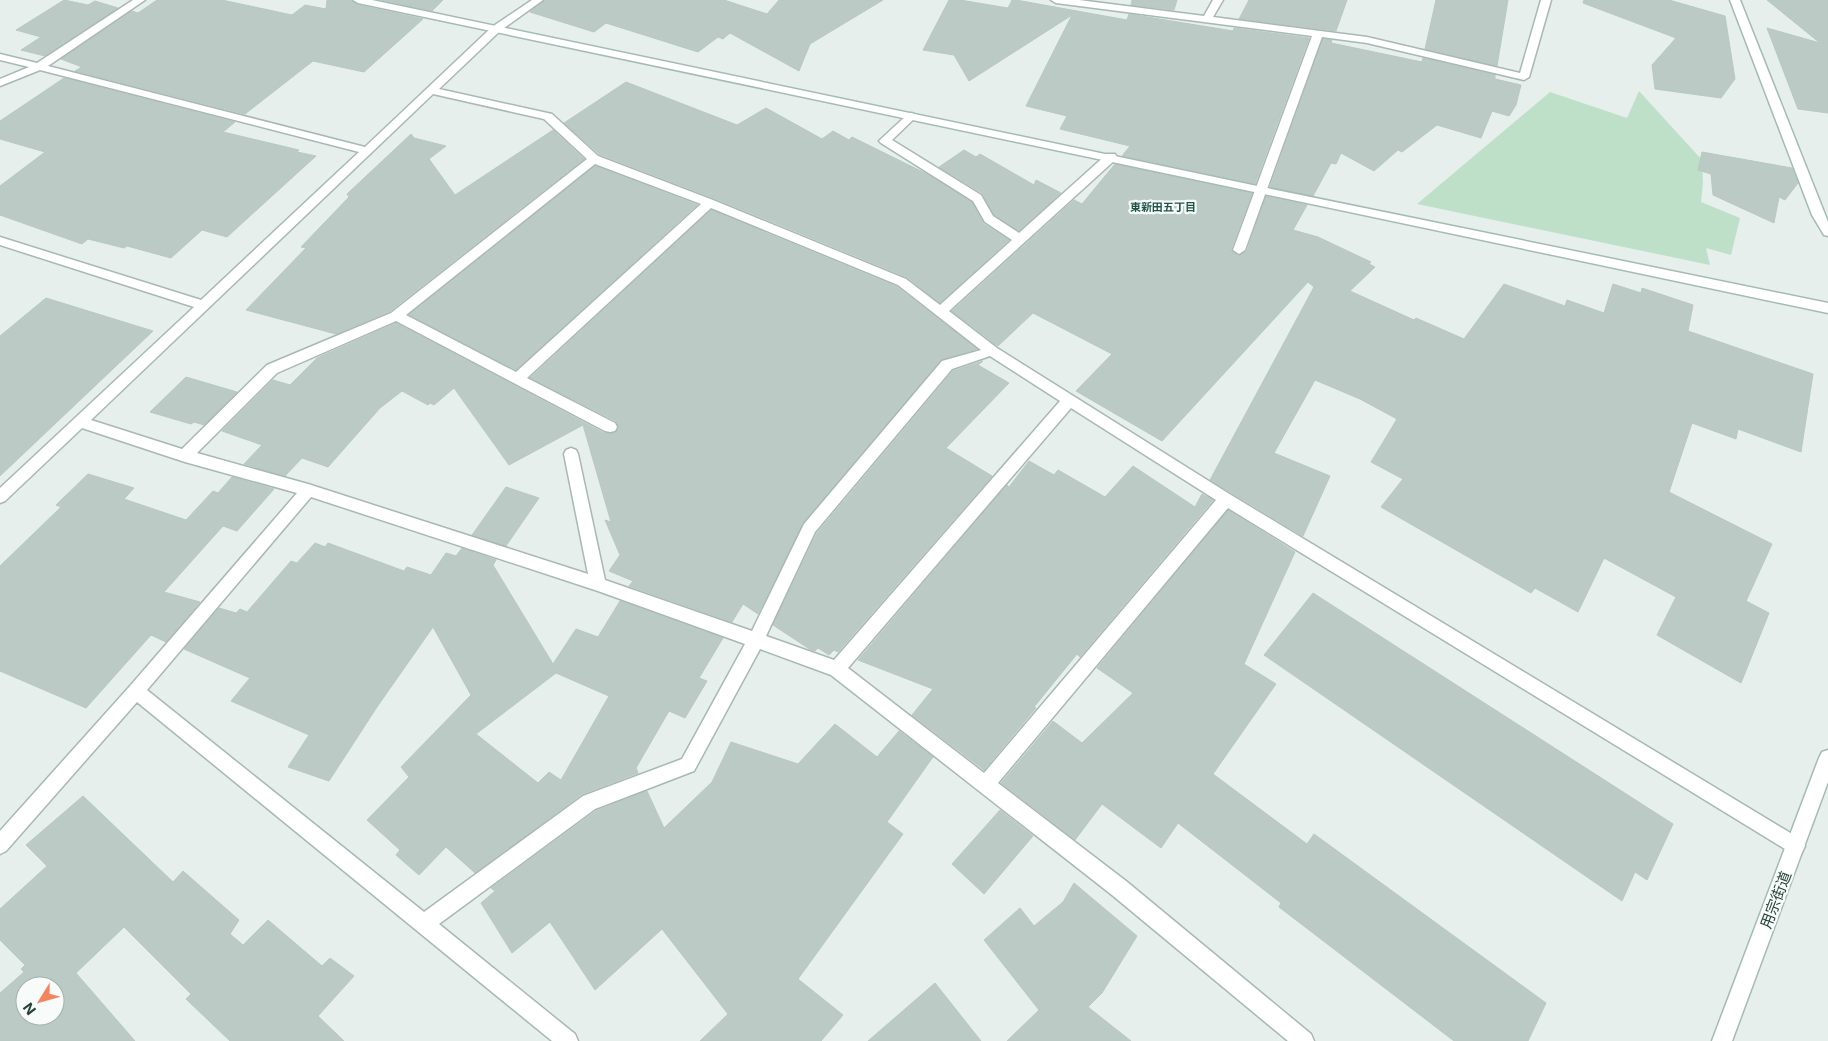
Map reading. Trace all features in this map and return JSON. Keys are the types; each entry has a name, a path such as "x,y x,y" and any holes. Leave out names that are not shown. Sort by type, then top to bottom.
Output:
{"street":[{"path":"0,83 39,67 140,0"},
{"path":"358,0 1110,157 1262,191 1828,308"},
{"path":"0,497 496,29 538,0"},
{"path":"1056,0 1368,40 1524,78 1546,0"},
{"path":"1207,18 1218,0"},
{"path":"1735,0 1818,215 1828,232"},
{"path":"1239,250 1318,34"},
{"path":"0,57 368,150"},
{"path":"432,91 548,116 594,160 710,203 902,282 992,351 1226,500 1796,846"},
{"path":"912,116 885,141 977,198 989,218 1019,239"},
{"path":"940,312 1110,157"},
{"path":"185,456 272,369 396,316 594,160"},
{"path":"517,379 710,203"},
{"path":"0,241 203,306"},
{"path":"396,316 610,427"},
{"path":"424,924 589,802 688,765 756,640 809,528 947,365 992,351"},
{"path":"837,669 1069,400"},
{"path":"81,422 185,456 308,490 598,584 837,669 1119,888 1304,1041"},
{"path":"571,454 598,584"},
{"path":"0,845 308,490"},
{"path":"986,784 1226,500"},
{"path":"136,690 568,1041"},
{"name":"用宗街道","path":"1722,1041 1828,758"}],"green space":[{"path":"1639,91 1702,160 1703,183 1701,202 1740,218 1731,255 1706,248 1710,265 1417,204 1550,92 1627,118"}],"building":[{"path":"64,0 88,5 95,1 118,8 45,56 21,50 41,37 16,30"},
{"path":"157,0 222,0 292,15 305,5 326,9 327,0 351,0 358,5 423,19 364,72 313,61 245,114 75,71 82,67 61,59 132,11 138,13"},
{"path":"381,0 443,0 432,11"},
{"path":"545,0 724,0 767,14 779,0 883,0 810,44 799,71 730,33 723,39 718,37 698,52 606,23 594,32 530,12"},
{"path":"949,0 1008,8 1012,0 1016,0 1127,20 1129,14 1233,31 1234,28 1309,38 1255,184 1122,156 1130,146 1060,129 1067,116 1026,106 1072,15 969,81 954,55 923,50"},
{"path":"1132,0 1177,0 1174,10 1131,5"},
{"path":"1249,0 1347,0 1336,31 1239,19"},
{"path":"1436,0 1508,0 1497,66 1425,49"},
{"path":"1584,0 1669,0 1725,16 1735,79 1721,98 1655,89 1652,65 1676,38 1583,3"},
{"path":"1767,0 1828,0 1828,113 1798,109 1767,28 1820,43"},
{"path":"1323,39 1332,40 1331,43 1422,62 1423,58 1495,75 1495,79 1521,85 1516,105 1509,116 1492,111 1481,138 1437,125 1402,152 1398,150 1374,171 1341,153 1336,164 1331,163 1313,196 1270,187"},
{"path":"64,78 235,122 223,132 299,150 297,152 316,156 227,237 202,230 171,258 127,246 124,248 88,239 82,244 0,215 0,186 45,152 0,139 0,121"},
{"path":"626,82 737,125 766,108 822,139 833,131 849,140 852,137 927,174 972,202 984,224 1009,240 940,303 907,277 714,198 599,154 564,123"},
{"path":"553,130 584,159 390,311 336,334 246,310 306,248 301,247 349,197 347,194 411,134 414,138 446,146 429,159 455,195"},
{"path":"964,150 976,157 980,154 1034,185 1036,180 1061,193 1019,231 994,215 982,193 939,167"},
{"path":"1702,152 1792,168 1798,183 1785,200 1779,197 1774,223 1713,195 1711,174 1698,170"},
{"path":"1115,164 1252,193 1231,249 1238,256 1247,251 1266,196 1307,205 1293,230 1318,237 1371,262 1369,264 1375,267 1350,291 1414,320 1416,318 1464,339 1504,284 1565,306 1567,300 1604,313 1613,284 1641,293 1642,288 1693,305 1688,331 1813,374 1801,452 1738,429 1736,439 1692,423 1669,492 1772,544 1746,601 1769,613 1741,683 1657,635 1676,597 1604,558 1578,612 1535,588 1531,593 1381,507 1403,479 1371,462 1397,419 1360,399 1315,380 1274,453 1330,476 1303,536 1210,480 1314,287 1308,282 1162,441 1076,391 1112,354 1033,313 998,346 952,311 1074,200 1082,204"},
{"path":"595,166 697,205 516,370 409,315"},
{"path":"711,210 897,287 977,349 941,360 803,523 758,614 743,604 732,622 629,586 633,581 609,571 620,555 605,520 611,522 583,425 509,465 454,388 434,405 430,403 428,405 402,391 380,408 328,467 302,458 285,476 244,464 262,445 222,431 273,380 290,385 317,358 396,323 604,433 615,433 619,428 616,421 530,378"},
{"path":"46,298 153,331 0,476 0,336"},
{"path":"983,361 978,365 1009,383 946,448 992,476 838,652 834,650 829,655 818,648 815,651 811,650 773,625 817,533 953,371"},
{"path":"186,377 237,392 204,425 194,422 191,424 150,412"},
{"path":"1029,461 1054,475 1058,470 1105,497 1133,466 1195,507 1202,494 1213,500 1080,657 1077,654 1034,707 1036,708 984,770 912,715 933,689 858,660 1007,485 1009,487"},
{"path":"88,474 134,488 124,499 186,520 213,491 218,493 232,477 274,489 237,531 223,526 164,592 200,602 166,642 151,635 86,708 0,671 0,566 61,507 56,505"},
{"path":"506,487 539,498 506,546 472,535"},
{"path":"1228,510 1295,552 1244,664 1276,684 1213,774 1307,844 1314,834 1546,1003 1528,1041 1454,1041 1279,907 1281,903 1178,823 1161,848 1102,804 1075,840 1001,783 1053,721 1082,743 1133,693 1097,668"},
{"path":"315,543 325,547 328,543 404,571 407,567 431,575 446,553 456,556 462,548 496,560 493,565 553,664 576,629 598,637 620,601 723,638 699,678 707,681 685,718 669,711 636,768 638,773 582,794 475,873 446,847 419,875 396,855 400,850 367,820 409,777 401,767 471,695 433,627 377,707 329,781 288,767 309,735 231,701 250,678 184,649 219,608 236,613 240,609 247,612 291,561 297,563","holes":["556,673 609,696 561,780 549,772 538,783 476,734"]},
{"path":"1313,593 1673,824 1647,880 1635,872 1622,901 1264,655"},
{"path":"835,724 877,757 899,731 933,757 887,822 903,834 798,979 843,1015 821,1041 700,1041 728,1014 662,929 595,990 550,922 512,953 481,903 495,891 491,888 596,811 647,791 664,828 712,782 731,742 798,764"},
{"path":"83,796 173,882 183,871 239,920 230,934 243,945 268,920 322,966 330,958 354,976 318,1016 344,1041 230,1041 186,999 191,994 124,927 76,973 135,1041 0,1041 0,993 15,980 15,1026 65,1026 65,976 19,976 24,972 21,969 25,965 0,940 0,909 47,866 26,845"},
{"path":"1000,810 1033,836 984,894 952,864"},
{"path":"1074,883 1137,936 1102,993 1088,1007 1131,1041 1007,1041 1039,1010 984,940 1020,908 1034,926 1063,902"},
{"path":"935,983 981,1041 868,1041"}],"district":[{"name":"東新田五丁目","path":"1163,207"}]}
